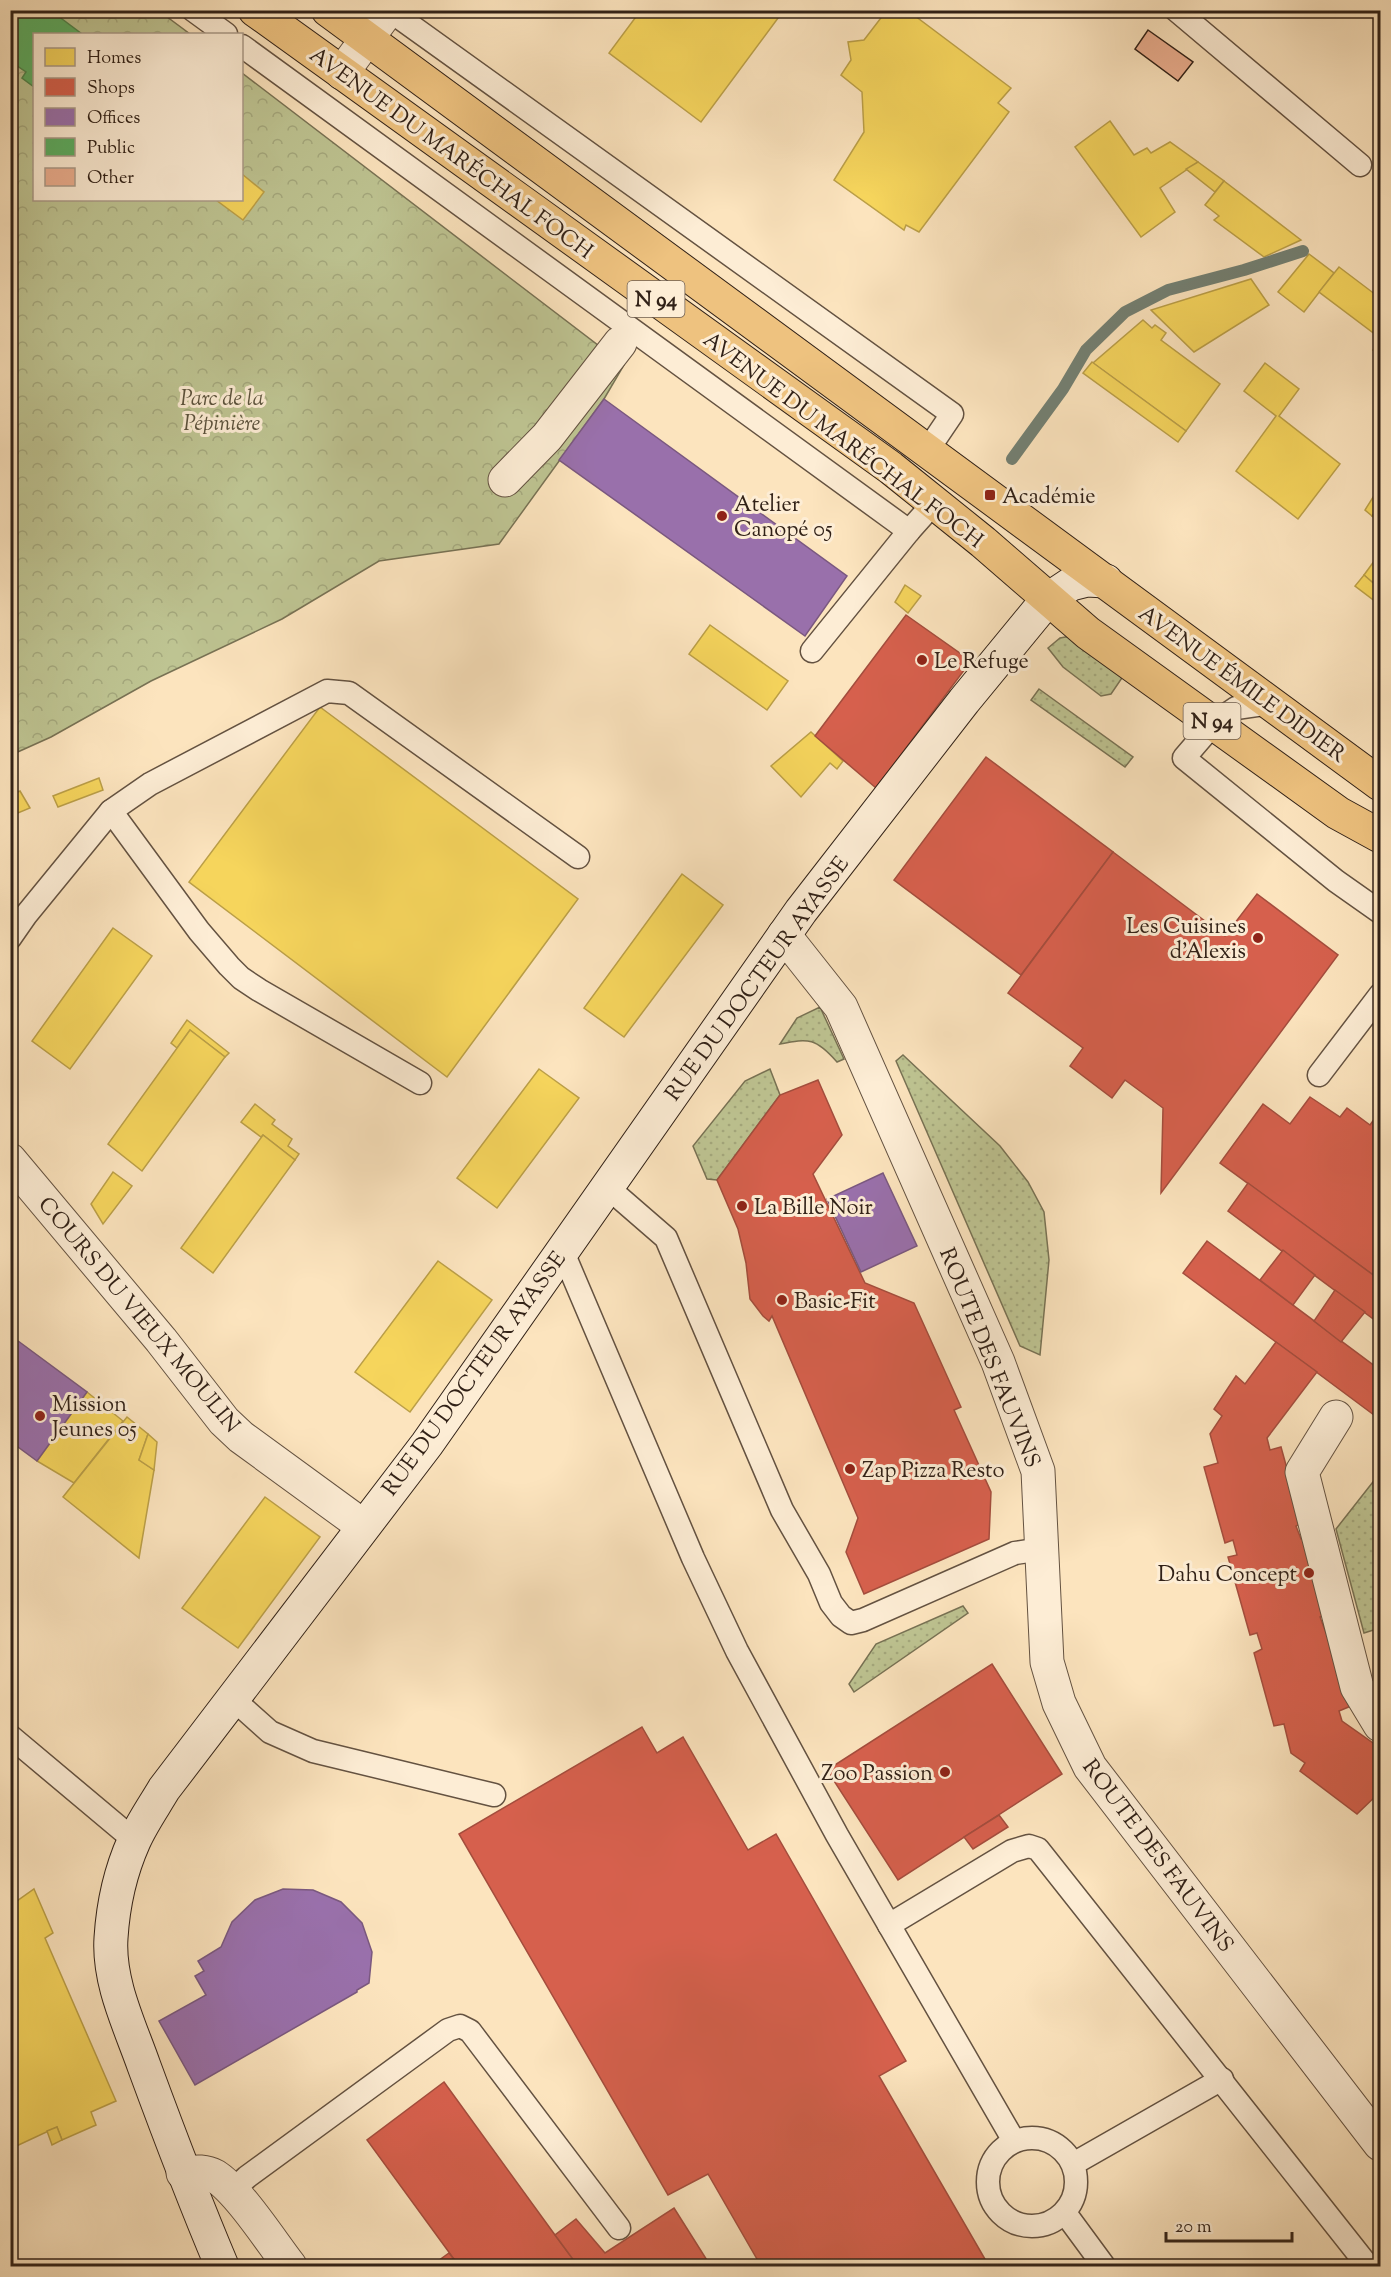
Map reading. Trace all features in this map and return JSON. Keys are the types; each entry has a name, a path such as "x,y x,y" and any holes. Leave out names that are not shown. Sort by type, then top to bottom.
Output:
{"main road":[{"name":"AVENUE DU MARÉCHAL FOCH","path":"255,10 881,461 983,542 1047,600"},
{"name":"AVENUE DU MARÉCHAL FOCH","path":"328,10 1106,581"},
{"name":"AVENUE ÉMILE DIDIER","path":"1106,581 1380,784"},
{"name":"N 94","path":"1047,600 1088,633 1338,813 1380,836"}],"street":[{"path":"342,73 389,10"},
{"path":"505,480 547,437 620,343"},
{"name":"RUE DU DOCTEUR AYASSE","path":"222,2266 183,2173 122,2006 113,1967 111,1940 114,1913 123,1871 134,1840 164,1789 427,1444 606,1186 784,935 852,844 1047,600 1071,584 1088,580 1106,581"},
{"name":"ROUTE DES FAUVINS","path":"784,935 841,1007 998,1362 1038,1471 1047,1662 1059,1703 1090,1767 1380,2144"},
{"name":"COURS DU VIEUX MOULIN","path":"10,1160 161,1340 224,1421 241,1437 363,1526"},
{"path":"1336,1417 1302,1472 1357,1687 1380,1725"},
{"path":"183,2173 200,2171 214,2176 232,2191 290,2266"}],"lane":[{"path":"193,10 225,33"},
{"path":"389,10 952,414 927,451"},
{"path":"1176,10 1360,165"},
{"path":"243,47 909,531"},
{"path":"812,651 934,503"},
{"path":"10,938 111,811 150,784 327,690 349,693 578,857"},
{"path":"1272,703 1236,708 1214,723 1184,758 1336,881 1380,912"},
{"path":"111,811 199,931 241,978 420,1083"},
{"path":"1319,1075 1380,994"},
{"path":"606,1186 666,1239 782,1510 819,1574 831,1603 841,1616 851,1623 864,1620 1015,1554 1042,1549"},
{"path":"562,1250 693,1558 737,1651 837,1835 1014,2141"},
{"path":"232,1698 270,1732 313,1751 494,1795"},
{"path":"10,1736 134,1840"},
{"path":"889,1925 1012,1851 1029,1846 1038,1849 1368,2266"},
{"path":"232,2191 247,2177 448,2030 460,2026 470,2031 619,2228"},
{"path":"1073,2164 1222,2079"},
{"path":"1041,2138 1065,2152 1073,2164 1076,2190 1065,2213 1054,2222 1026,2227 1012,2222 1001,2214 992,2202 988,2188 988,2174 993,2160 1002,2149 1014,2141 1041,2138"},
{"path":"1065,2213 1104,2266"}],"green space":[{"name":"Parc de la Pépinière","path":"10,11 159,11 189,33 33,33 33,201 243,201 243,74 624,365 604,399 499,544 379,561 282,619 151,681 51,737 11,755"},
{"path":"1071,636 1126,672 1111,694 1101,696 1063,667 1048,648 1060,638"},
{"path":"1039,689 1133,757 1125,767 1031,700"},
{"path":"820,1007 844,1059 837,1062 823,1048 812,1042 798,1041 780,1044 797,1018"},
{"path":"903,1055 1000,1146 1028,1182 1044,1212 1049,1260 1040,1355 1020,1346 896,1061"},
{"path":"770,1069 780,1095 717,1180 707,1179 693,1146 745,1081"},
{"path":"1380,1473 1380,1628 1364,1633 1336,1529"},
{"path":"963,1606 968,1613 854,1692 849,1684 876,1644"}],"building: Homes":[{"path":"641,10 784,10 701,122 609,53"},
{"path":"887,10 907,10 1011,88 998,103 1009,112 919,232 906,225 904,230 834,180 864,132 862,92 841,75 851,60 848,42 864,40"},
{"path":"1110,121 1134,155 1147,148 1151,153 1170,142 1198,162 1160,188 1175,212 1141,237 1075,147"},
{"path":"1198,162 1224,181 1215,192 1186,169"},
{"path":"243,175 264,192 243,220 217,201 243,201"},
{"path":"1224,181 1301,240 1264,257 1214,220 1219,216 1205,205"},
{"path":"1309,254 1334,273 1304,312 1278,292"},
{"path":"1339,267 1380,298 1380,338 1319,292"},
{"path":"1251,279 1269,305 1194,352 1151,310"},
{"path":"1143,320 1152,328 1155,325 1166,333 1161,340 1220,384 1186,431 1093,363"},
{"path":"1380,341 1380,355 1373,350"},
{"path":"1092,362 1186,431 1178,442 1083,373"},
{"path":"1265,363 1299,389 1279,416 1340,464 1298,519 1236,471 1276,416 1244,391"},
{"path":"1380,486 1380,505 1372,516 1365,510"},
{"path":"1380,505 1380,522 1372,516"},
{"path":"1380,553 1380,589 1364,575"},
{"path":"1364,575 1380,589 1380,605 1355,586"},
{"path":"905,585 921,596 908,613 895,602"},
{"path":"710,625 788,681 767,710 689,654"},
{"path":"320,707 578,899 447,1077 189,882"},
{"path":"811,732 843,761 837,769 830,763 801,797 771,766"},
{"path":"99,778 103,790 58,807 53,796"},
{"path":"20,791 30,808 13,815 10,808 10,795"},
{"path":"682,874 723,905 624,1037 584,1008"},
{"path":"113,928 152,956 70,1069 32,1041"},
{"path":"187,1020 229,1053 225,1057 190,1030 177,1048 171,1043"},
{"path":"190,1030 225,1057 142,1171 108,1144"},
{"path":"539,1069 579,1098 497,1208 457,1178"},
{"path":"255,1104 275,1120 272,1124 292,1139 288,1146 299,1154 295,1160 263,1135 261,1137 241,1122"},
{"path":"263,1135 295,1160 213,1273 181,1248"},
{"path":"113,1172 132,1186 103,1224 91,1204"},
{"path":"438,1261 492,1300 410,1412 355,1372"},
{"path":"87,1392 123,1421 74,1483 37,1461"},
{"path":"127,1417 148,1434 139,1460 154,1470 139,1558 63,1497"},
{"path":"148,1434 157,1442 154,1470 139,1460"},
{"path":"265,1497 320,1537 238,1648 182,1608"},
{"path":"34,1889 53,1933 45,1938 116,2101 91,2112 96,2125 62,2140 57,2127 10,2149 10,2083 16,2081 10,2067 10,1906"},
{"path":"57,2127 62,2140 52,2145 47,2131"}],"building: Shops":[{"path":"906,615 971,661 876,788 815,736"},
{"path":"986,757 1113,852 1021,975 894,880"},
{"path":"1113,852 1225,936 1257,894 1338,955 1161,1193 1163,1108 1125,1080 1112,1098 1070,1066 1083,1048 1008,993"},
{"path":"818,1080 842,1135 813,1174 865,1283 914,1303 961,1407 954,1410 991,1492 989,1539 864,1594 846,1552 858,1518 772,1316 769,1321 750,1299 746,1263 738,1229 717,1180 780,1095"},
{"path":"1310,1097 1340,1117 1347,1108 1370,1125 1380,1111 1380,1280 1220,1163 1263,1104 1290,1124"},
{"path":"1248,1183 1380,1280 1380,1324 1228,1211"},
{"path":"1207,1241 1380,1370 1380,1406 1374,1415 1183,1273"},
{"path":"1283,1250 1315,1275 1293,1305 1260,1280"},
{"path":"1335,1290 1365,1312 1341,1342 1314,1321"},
{"path":"1276,1342 1317,1372 1267,1438 1270,1450 1281,1447 1302,1523 1296,1526 1301,1539 1306,1538 1327,1614 1320,1617 1326,1633 1330,1631 1351,1706 1339,1711 1342,1721 1380,1748 1380,1792 1357,1814 1300,1771 1305,1763 1291,1753 1284,1724 1274,1726 1254,1653 1262,1649 1257,1633 1250,1635 1228,1557 1237,1555 1233,1540 1225,1543 1204,1467 1218,1463 1210,1434 1222,1416 1214,1409 1236,1376 1245,1384"},
{"name":"Zoo Passion","path":"992,1664 1062,1774 898,1880 827,1770"},
{"path":"642,1727 657,1753 683,1737 748,1850 776,1834 906,2061 879,2076 989,2266 761,2266 708,2174 668,2195 459,1834"},
{"path":"999,1815 1008,1827 973,1849 964,1837"},
{"path":"444,2082 578,2266 459,2266 367,2140"},
{"path":"674,2208 710,2265 578,2266 555,2235 576,2219 605,2253"},
{"path":"449,2253 459,2266 431,2266"}],"building: Offices":[{"path":"604,399 847,576 805,636 559,460"},
{"path":"883,1173 917,1246 861,1272 827,1199"},
{"name":"Mission Jeunes 05","path":"10,1335 87,1392 37,1461 10,1441"},
{"path":"283,1889 313,1890 341,1902 362,1923 372,1952 369,1983 195,2085 159,2021 206,1995 195,1976 204,1971 198,1961 221,1947 232,1922 255,1900"}],"building: Public":[{"path":"10,10 50,10 81,33 33,33 33,86 22,78 26,72 10,61"}],"building: Other":[{"path":"1148,30 1193,62 1178,81 1135,49"}],"waterway":[{"path":"1012,459 1063,389 1086,350 1125,312 1168,290 1244,270 1303,251"}],"railway":[{"path":"1367,10 1380,20"}],"place":[{"name":"Académie","path":"990,495"},
{"name":"Atelier Canopé 05","path":"722,516"},
{"name":"Le Refuge","path":"922,660"},
{"name":"Les Cuisines d'Alexis","path":"1258,938"},
{"name":"La Bille Noir","path":"742,1206"},
{"name":"Basic-Fit","path":"782,1300"},
{"name":"Mission Jeunes 05","path":"40,1416"},
{"name":"Zap Pizza Resto","path":"850,1469"},
{"name":"Dahu Concept","path":"1309,1573"},
{"name":"Zoo Passion","path":"945,1772"}]}
